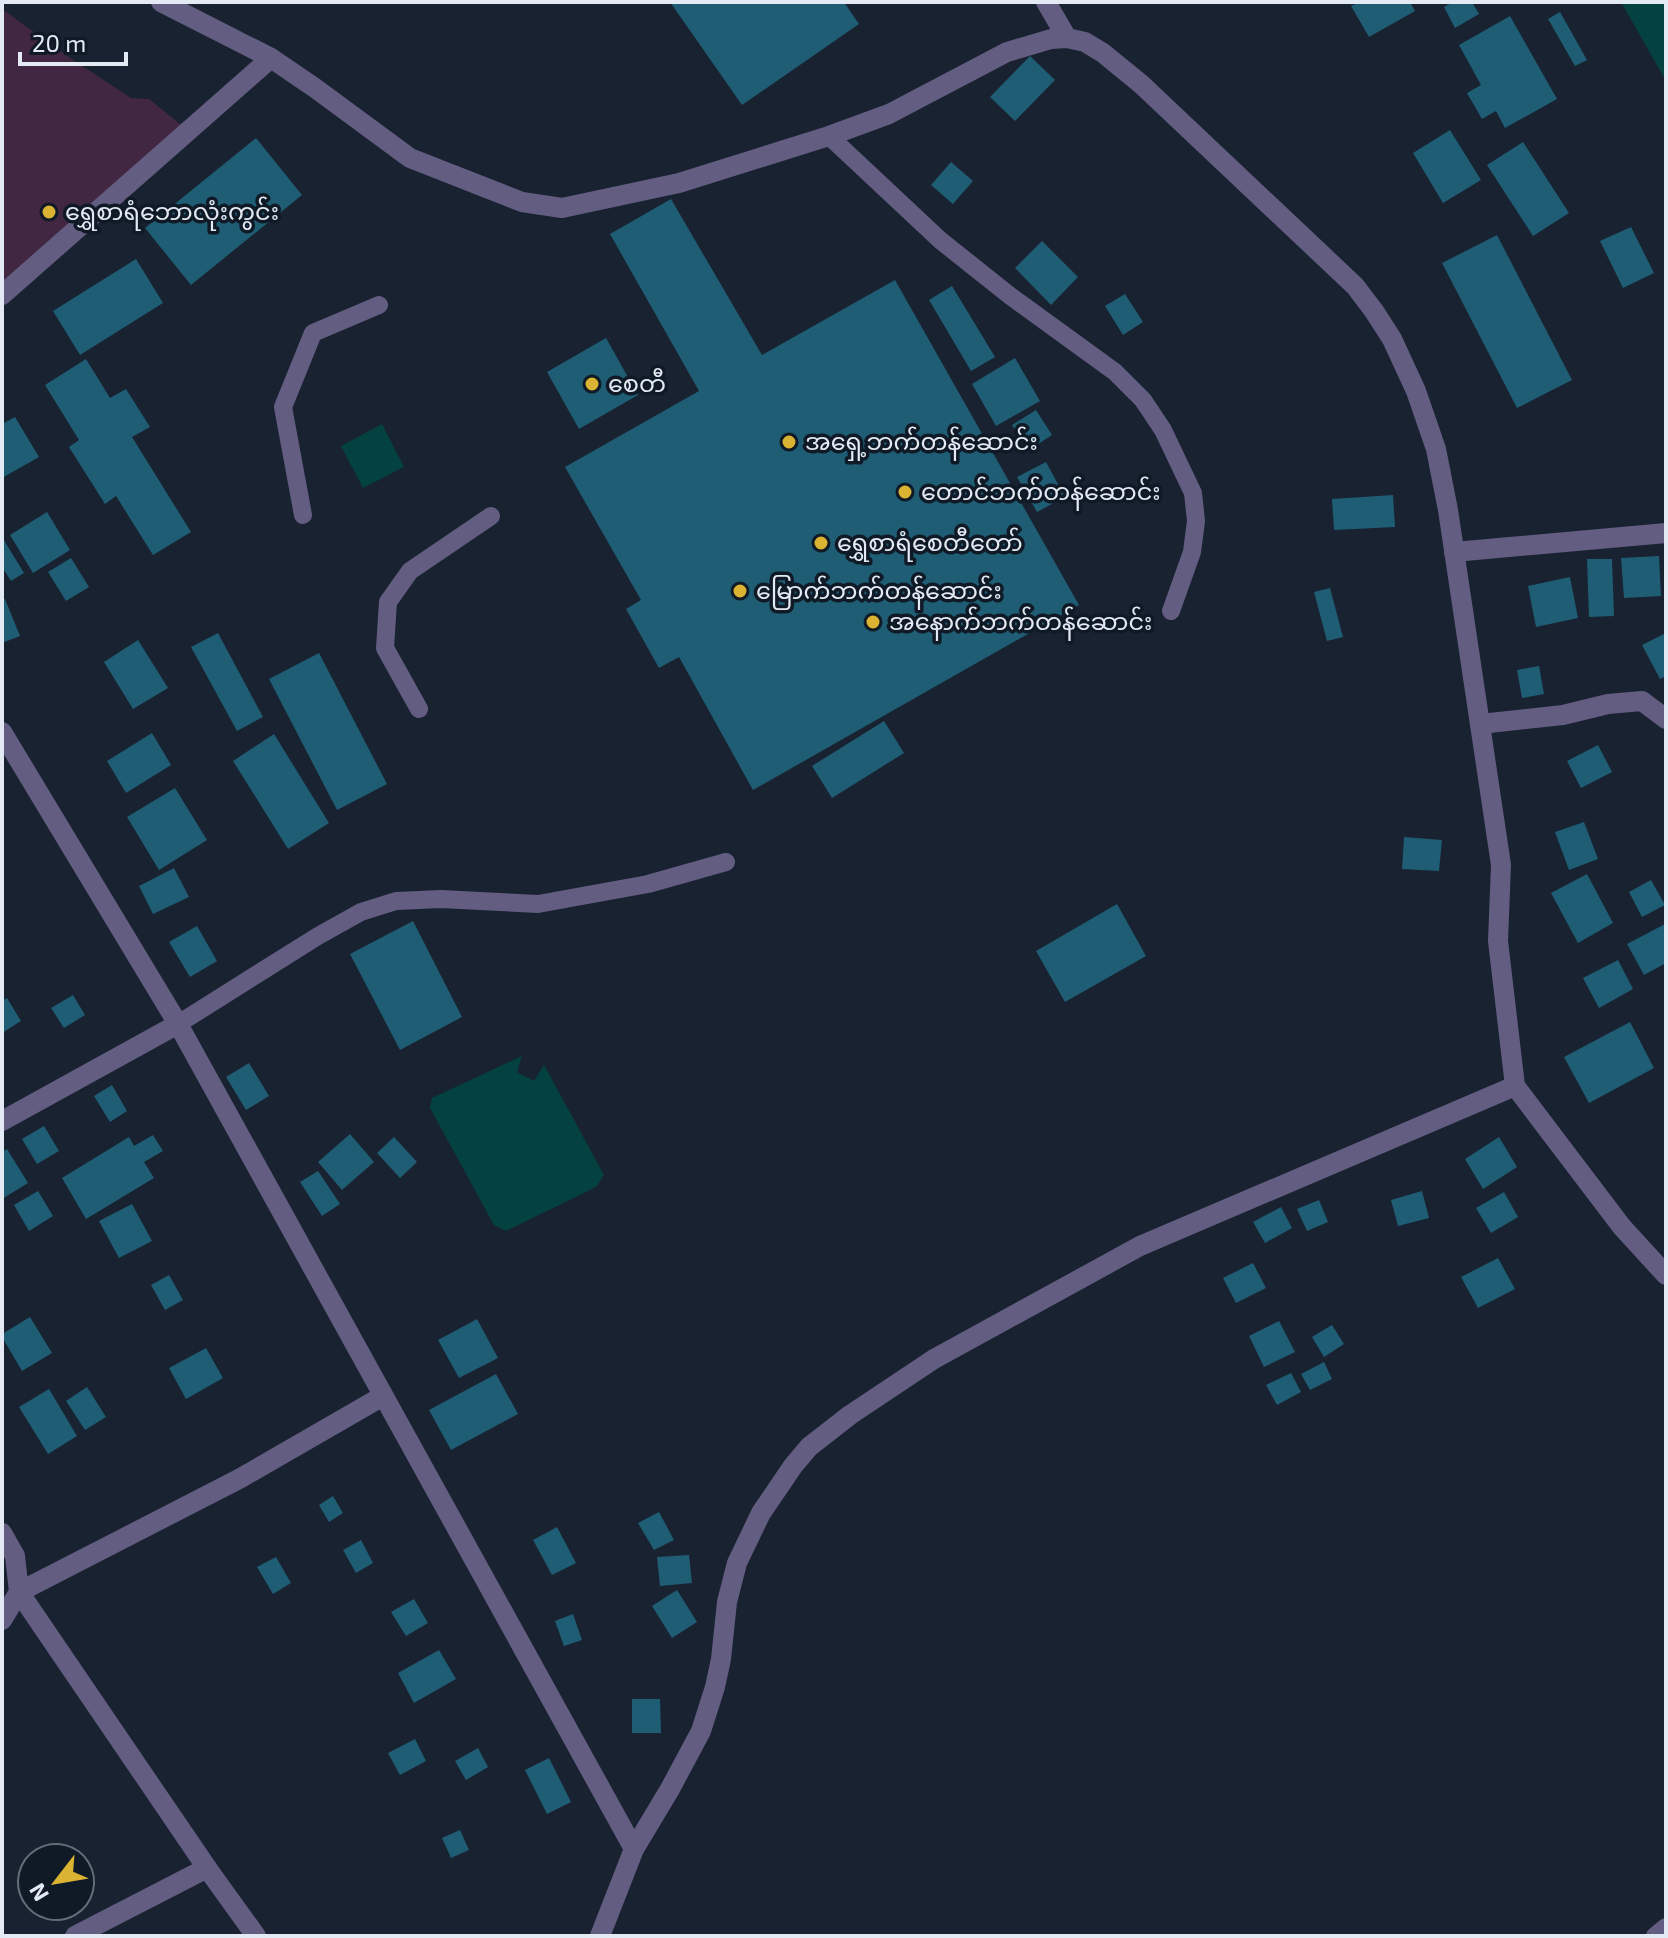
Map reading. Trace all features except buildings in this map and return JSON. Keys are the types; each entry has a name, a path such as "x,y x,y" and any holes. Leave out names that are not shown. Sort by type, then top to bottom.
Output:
{"street":[{"path":"161,2 271,58 410,158 522,202 562,208 679,183 829,136 889,114 1007,52 1051,39 1067,38 1085,42 1141,84 1355,286 1392,339 1416,391 1436,449 1501,865 1498,941 1515,1086 1622,1227 1666,1275"},
{"path":"1046,2 1067,38"},
{"path":"2,295 271,58"},
{"path":"1454,552 1666,533"},
{"path":"1480,724 1563,715 1608,704 1642,701 1666,719"},
{"path":"2,732 178,1024 634,1849"},
{"path":"2,1121 178,1024"},
{"path":"600,1936 634,1849 701,1731 721,1659 727,1602 737,1563 761,1513 809,1447 850,1415 934,1359 1140,1246 1515,1086"},
{"path":"2,1620 19,1592 239,1479 383,1396"},
{"path":"2,1533 15,1556 19,1592 256,1936"},
{"path":"75,1936 207,1868"}],"lane":[{"path":"829,136 940,240 1115,372 1143,400 1163,430 1193,493 1196,521 1192,552 1171,611"},
{"path":"303,515 283,407 313,333 379,305"},
{"path":"419,709 385,648 388,602 410,571 491,516"},
{"path":"178,1024 318,936 361,912 396,901 441,899 538,904 648,884 726,862"},
{"path":"1655,1936 1666,1927"}],"shaded area":[{"path":"1621,2 1666,2 1666,81"},
{"name":"ရွှေစာရံဘောလုံးကွင်း","path":"2,9 131,98 149,99 191,133 2,291"},
{"path":"382,424 404,467 363,488 341,446"},
{"path":"522,1056 517,1072 534,1081 544,1065 604,1175 596,1187 506,1231 494,1225 430,1108 432,1098"}],"place":[{"name":"ရွှေစာရံဘောလုံးကွင်း","path":"49,212"},
{"name":"စေတီ","path":"592,384"},
{"name":"အရှေ့ဘက်တန်ဆောင်း","path":"789,442"},
{"name":"တောင်ဘက်တန်ဆောင်း","path":"905,492"},
{"name":"ရွှေစာရံစေတီတော်","path":"821,543"},
{"name":"မြောက်ဘက်တန်ဆောင်း","path":"740,591"},
{"name":"အနောက်ဘက်တန်ဆောင်း","path":"873,622"}]}
